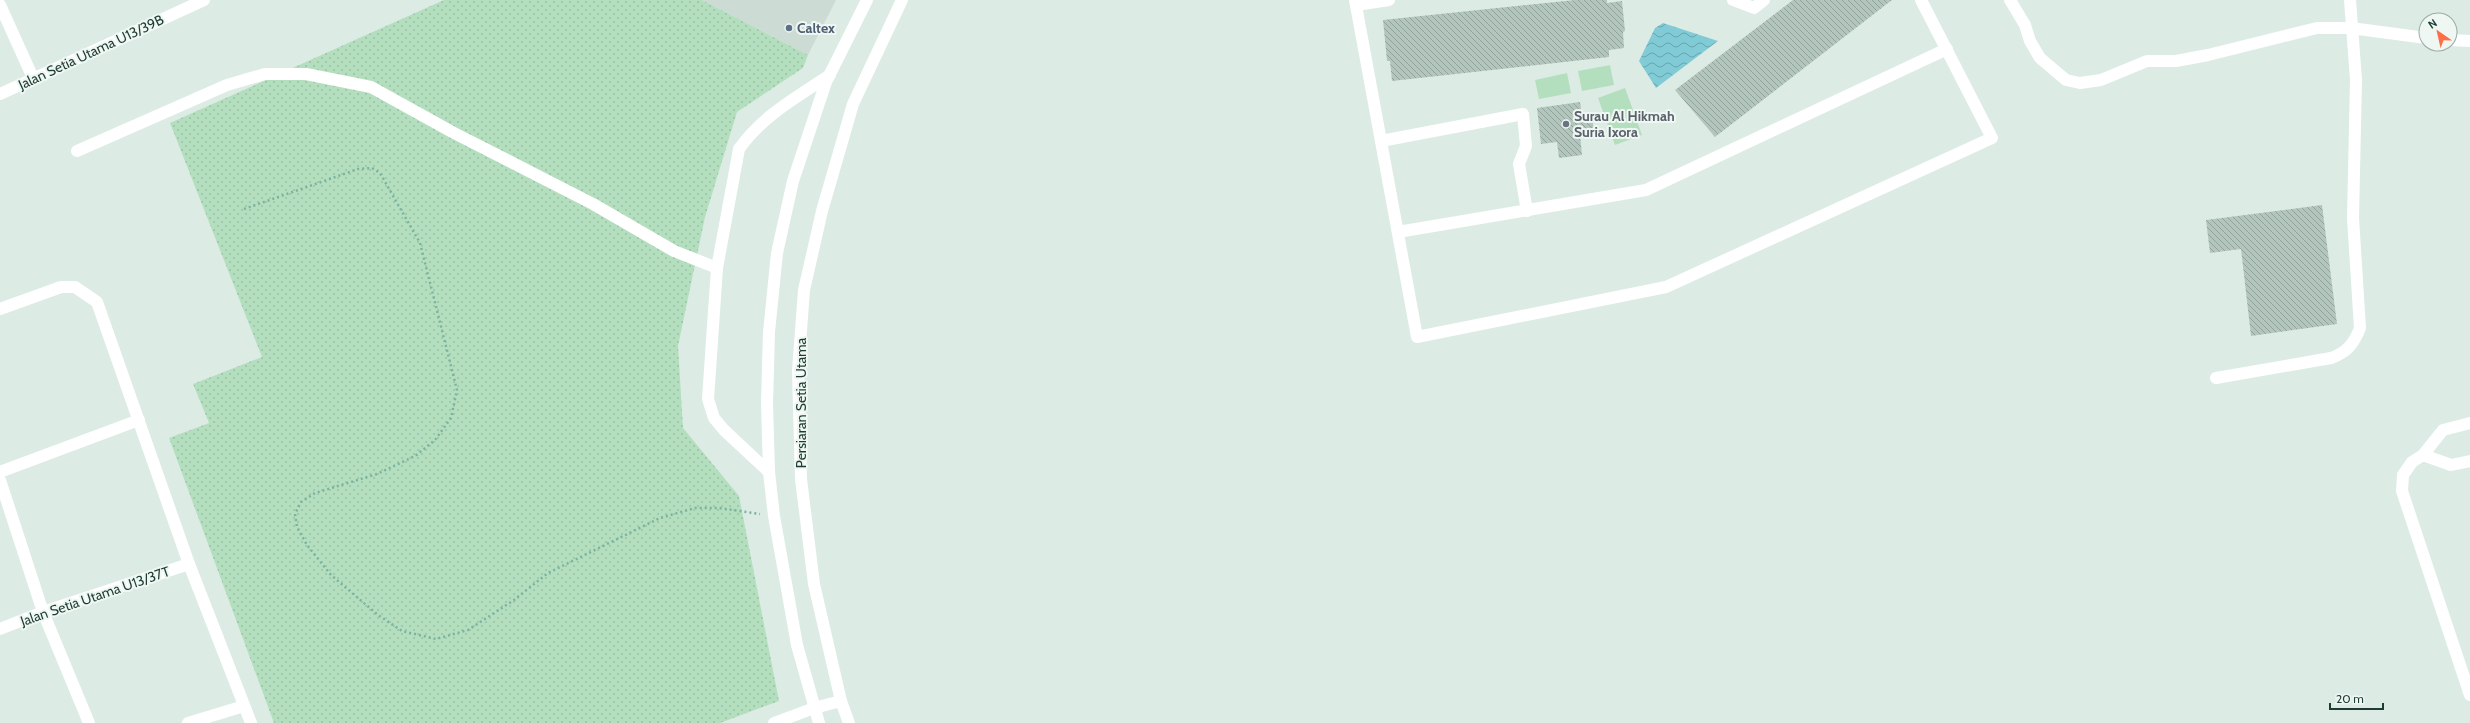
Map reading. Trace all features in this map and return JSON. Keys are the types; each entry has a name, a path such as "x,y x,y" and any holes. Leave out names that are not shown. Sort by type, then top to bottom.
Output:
{"street":[{"name":"Jalan Setia Utama U13/39B","path":"0,94 204,0"},
{"path":"819,723 797,645 774,516 769,472 766,403 769,332 777,253 793,181 830,75 867,0"},
{"name":"Persiaran Setia Utama","path":"849,723 841,701 814,584 801,479 798,371 804,290 822,211 853,104 902,0"},
{"path":"1388,0 1356,3 1417,337 1666,287 1992,138 1922,0"},
{"path":"1734,0 1754,8 1764,0"},
{"path":"2010,0 2025,25 2030,41 2040,58 2066,80 2080,83 2101,80 2147,60 2176,61 2208,55 2316,28 2351,28 2418,37"},
{"path":"2216,378 2331,358 2342,354 2357,337 2360,328 2353,218 2356,80 2350,0"},
{"path":"0,5 33,78"},
{"path":"2458,40 2470,41"},
{"path":"1398,232 1646,190 1946,49"},
{"path":"77,151 227,85 265,74 306,74 371,87 454,133 593,204 674,251 717,268"},
{"path":"769,472 724,430 714,418 708,399 717,268 739,149 750,134 768,116 830,75"},
{"path":"1381,141 1523,114 1526,146 1519,164 1527,211"},
{"path":"0,309 61,287 75,287 97,302 189,564 251,723"},
{"path":"0,472 139,420"},
{"path":"2470,423 2443,430 2423,455 2412,462 2403,475 2402,491 2470,694"},
{"path":"2423,455 2451,465 2470,461"},
{"path":"0,480 43,612 89,723"},
{"name":"Jalan Setia Utama U13/37T","path":"0,630 43,612 189,564"},
{"path":"774,723 814,708 841,701"},
{"path":"188,723 244,706"}],"path":[{"path":"244,209 340,174 358,169 372,168 380,173 420,243 457,390 450,418 435,440 416,456 377,474 315,493 301,502 295,514 297,527 307,546 331,575 378,615 402,631 436,639 468,630 514,600 548,573 660,518 696,508 719,508 774,516"}],"shaded area":[{"name":"Caltex","path":"702,0 836,0 808,55"}],"green space":[{"path":"444,0 702,0 808,55 803,68 737,112 705,217 678,346 683,428 739,496 779,701 720,723 274,723 169,438 209,423 193,384 262,357 170,123"},
{"path":"1610,65 1614,85 1582,91 1578,71"},
{"path":"1567,73 1571,93 1539,99 1535,80"},
{"path":"1625,88 1642,135 1615,145 1598,98"}],"water":[{"path":"1663,23 1718,41 1656,88 1639,61 1655,28"}],"building":[{"path":"1575,0 1607,0 1607,3 1622,1 1625,31 1623,32 1624,48 1609,50 1609,57 1392,81 1390,61 1387,61 1383,20"},
{"path":"1793,0 1892,0 1715,137 1675,90"},
{"name":"Surau Al Hikmah Suria Ixora","path":"1580,102 1582,115 1592,114 1594,133 1580,135 1582,155 1559,158 1557,142 1541,144 1537,108"},
{"path":"2322,205 2337,324 2251,336 2241,249 2210,253 2206,220"}],"place":[{"name":"Caltex","path":"789,28"},
{"name":"Surau Al Hikmah Suria Ixora","path":"1566,124"}]}
